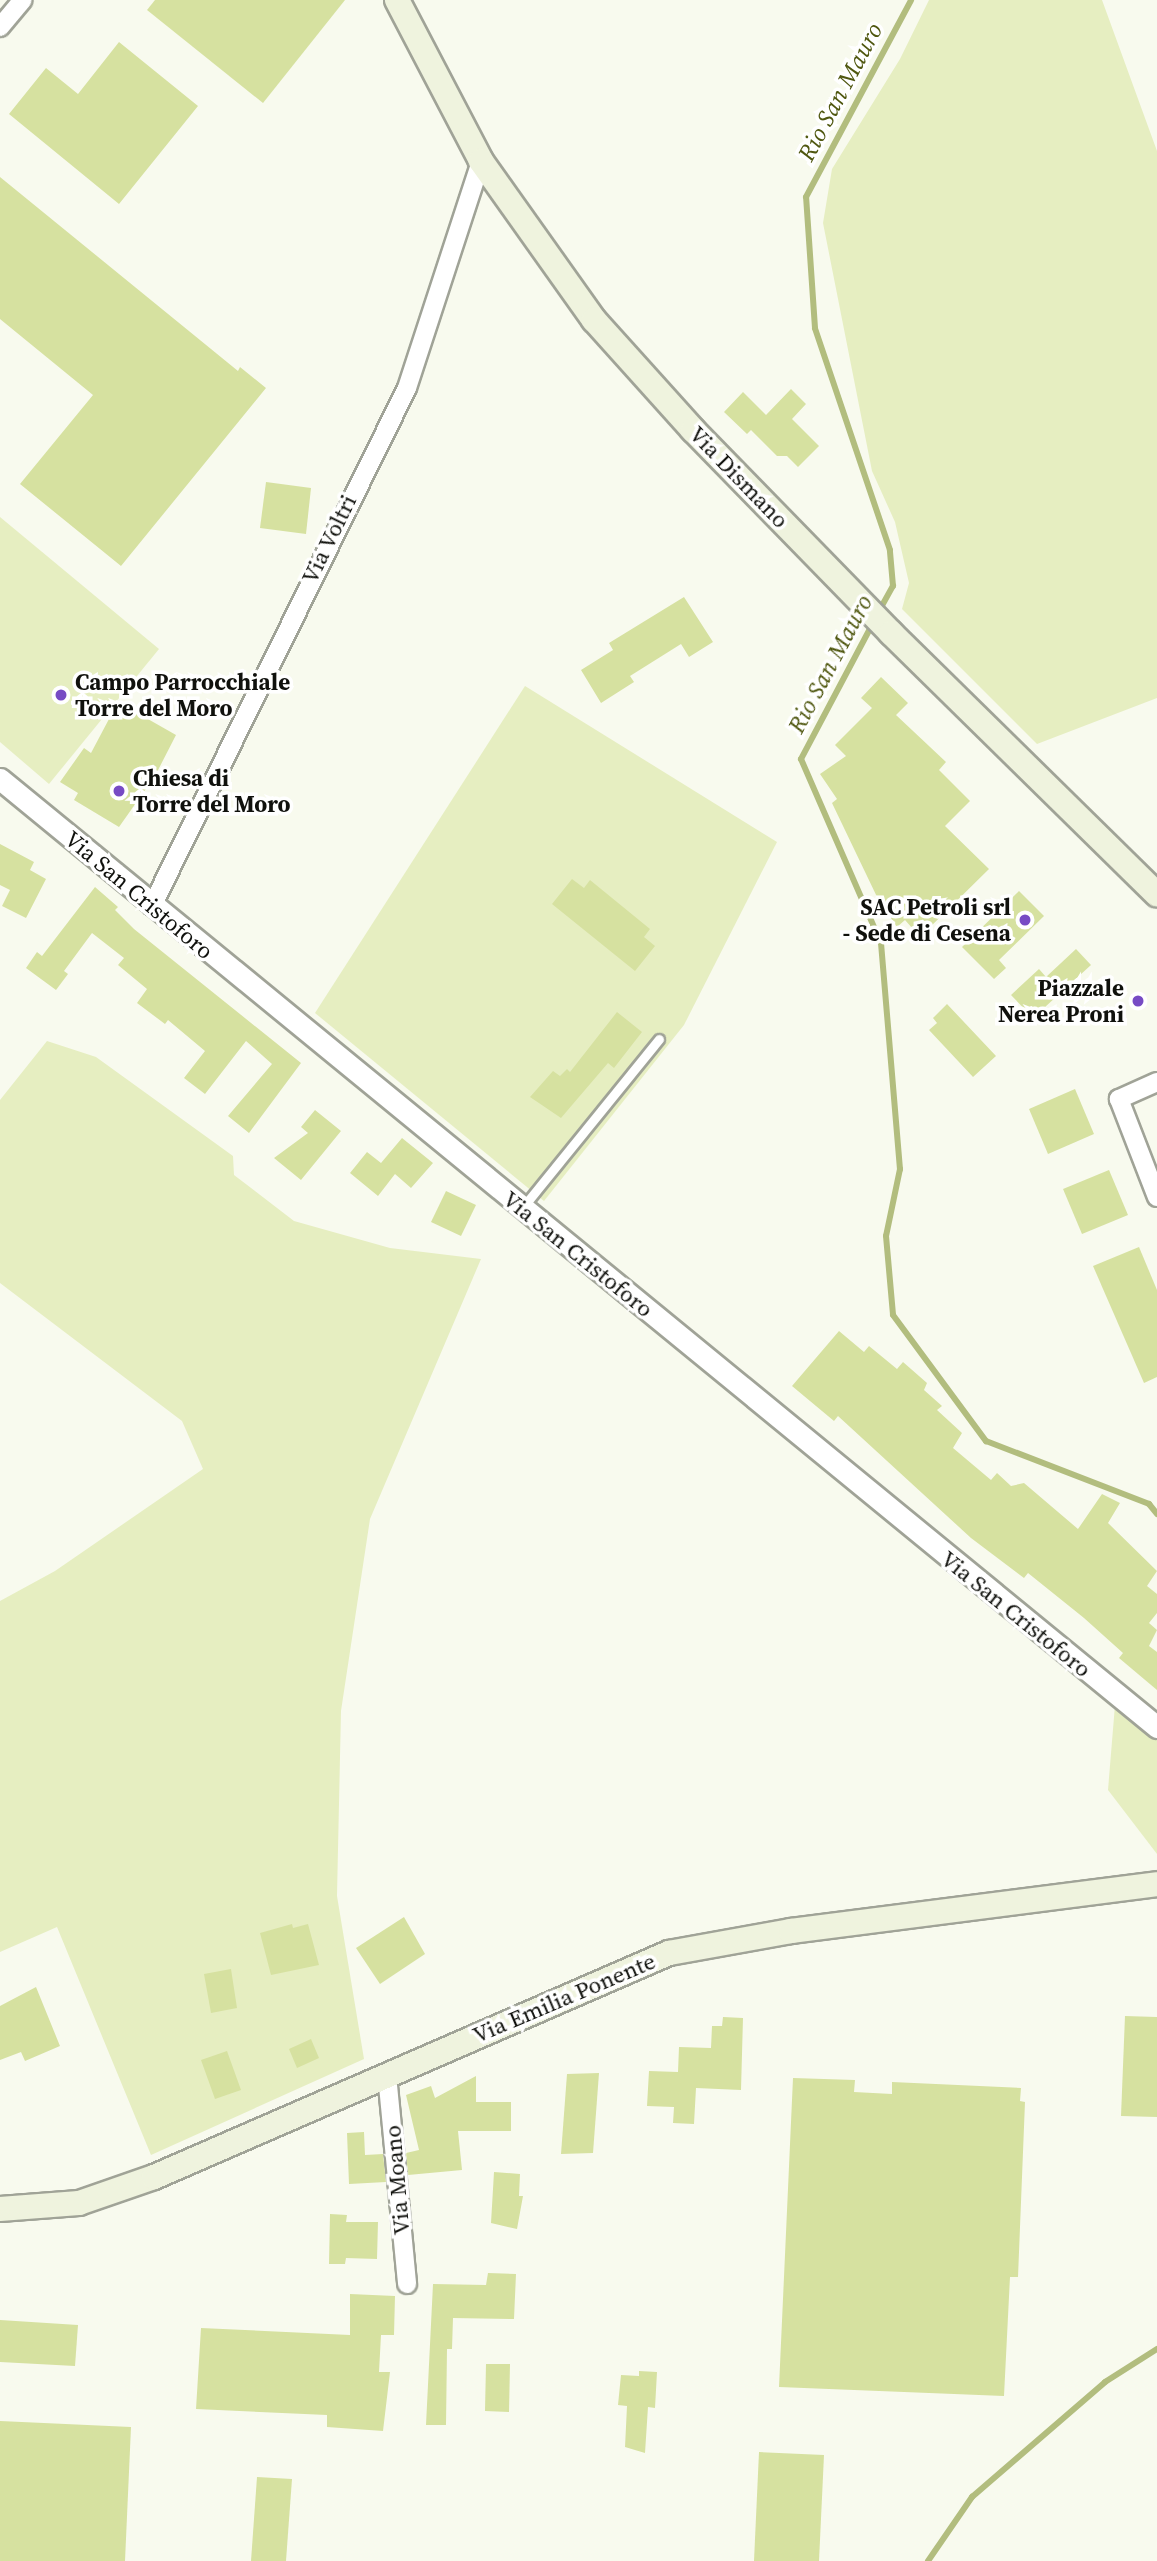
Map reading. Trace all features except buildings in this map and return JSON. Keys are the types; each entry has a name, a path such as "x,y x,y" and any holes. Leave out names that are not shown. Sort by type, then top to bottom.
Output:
{"main road":[{"name":"Via Dismano","path":"397,0 481,161 594,320 693,430 891,634 1157,894"},
{"name":"Via Emilia Ponente","path":"0,2209 66,2204 114,2192 669,1953 791,1931 1157,1884"}],"street":[{"path":"0,27 23,0"},
{"name":"Via Voltri","path":"152,906 283,633 407,388 481,161"},
{"name":"Via San Cristoforo","path":"0,779 1157,1727"},
{"path":"1157,1082 1119,1099 1157,1197"},
{"name":"Via Moano","path":"387,2075 407,2284"}],"lane":[{"path":"522,1208 659,1039"}],"green space":[{"path":"929,0 1102,0 1157,151 1157,698 1037,744 902,609 909,583 895,522 872,471 823,223 832,169 900,59"},
{"name":"Campo Parrocchiale Torre del Moro","path":"0,517 159,649 49,784 0,742"},
{"path":"525,686 777,842 684,1025 544,1201 315,1013"},
{"path":"47,1041 96,1057 233,1156 234,1175 294,1221 390,1248 481,1259 370,1519 341,1711 337,1896 364,2059 151,2155 57,1927 0,1952 0,1601 55,1571 203,1469 182,1421 0,1283 0,1100"},
{"path":"1115,1705 1157,1739 1157,1854 1108,1790"}],"waterway":[{"name":"Rio San Mauro","path":"879,611 893,586 890,550 815,328 806,197 911,0"},
{"name":"Rio San Mauro","path":"873,623 801,759 881,943 900,1169 886,1236 893,1315 986,1441 1149,1504 1157,1514"},
{"path":"928,2561 972,2497 1105,2382 1157,2349"}],"place":[{"name":"Campo Parrocchiale Torre del Moro","path":"61,695"},
{"name":"Chiesa di Torre del Moro","path":"119,791"},
{"name":"SAC Petroli srl - Sede di Cesena","path":"1025,920"},
{"name":"Piazzale Nerea Proni","path":"1138,1001"}]}
